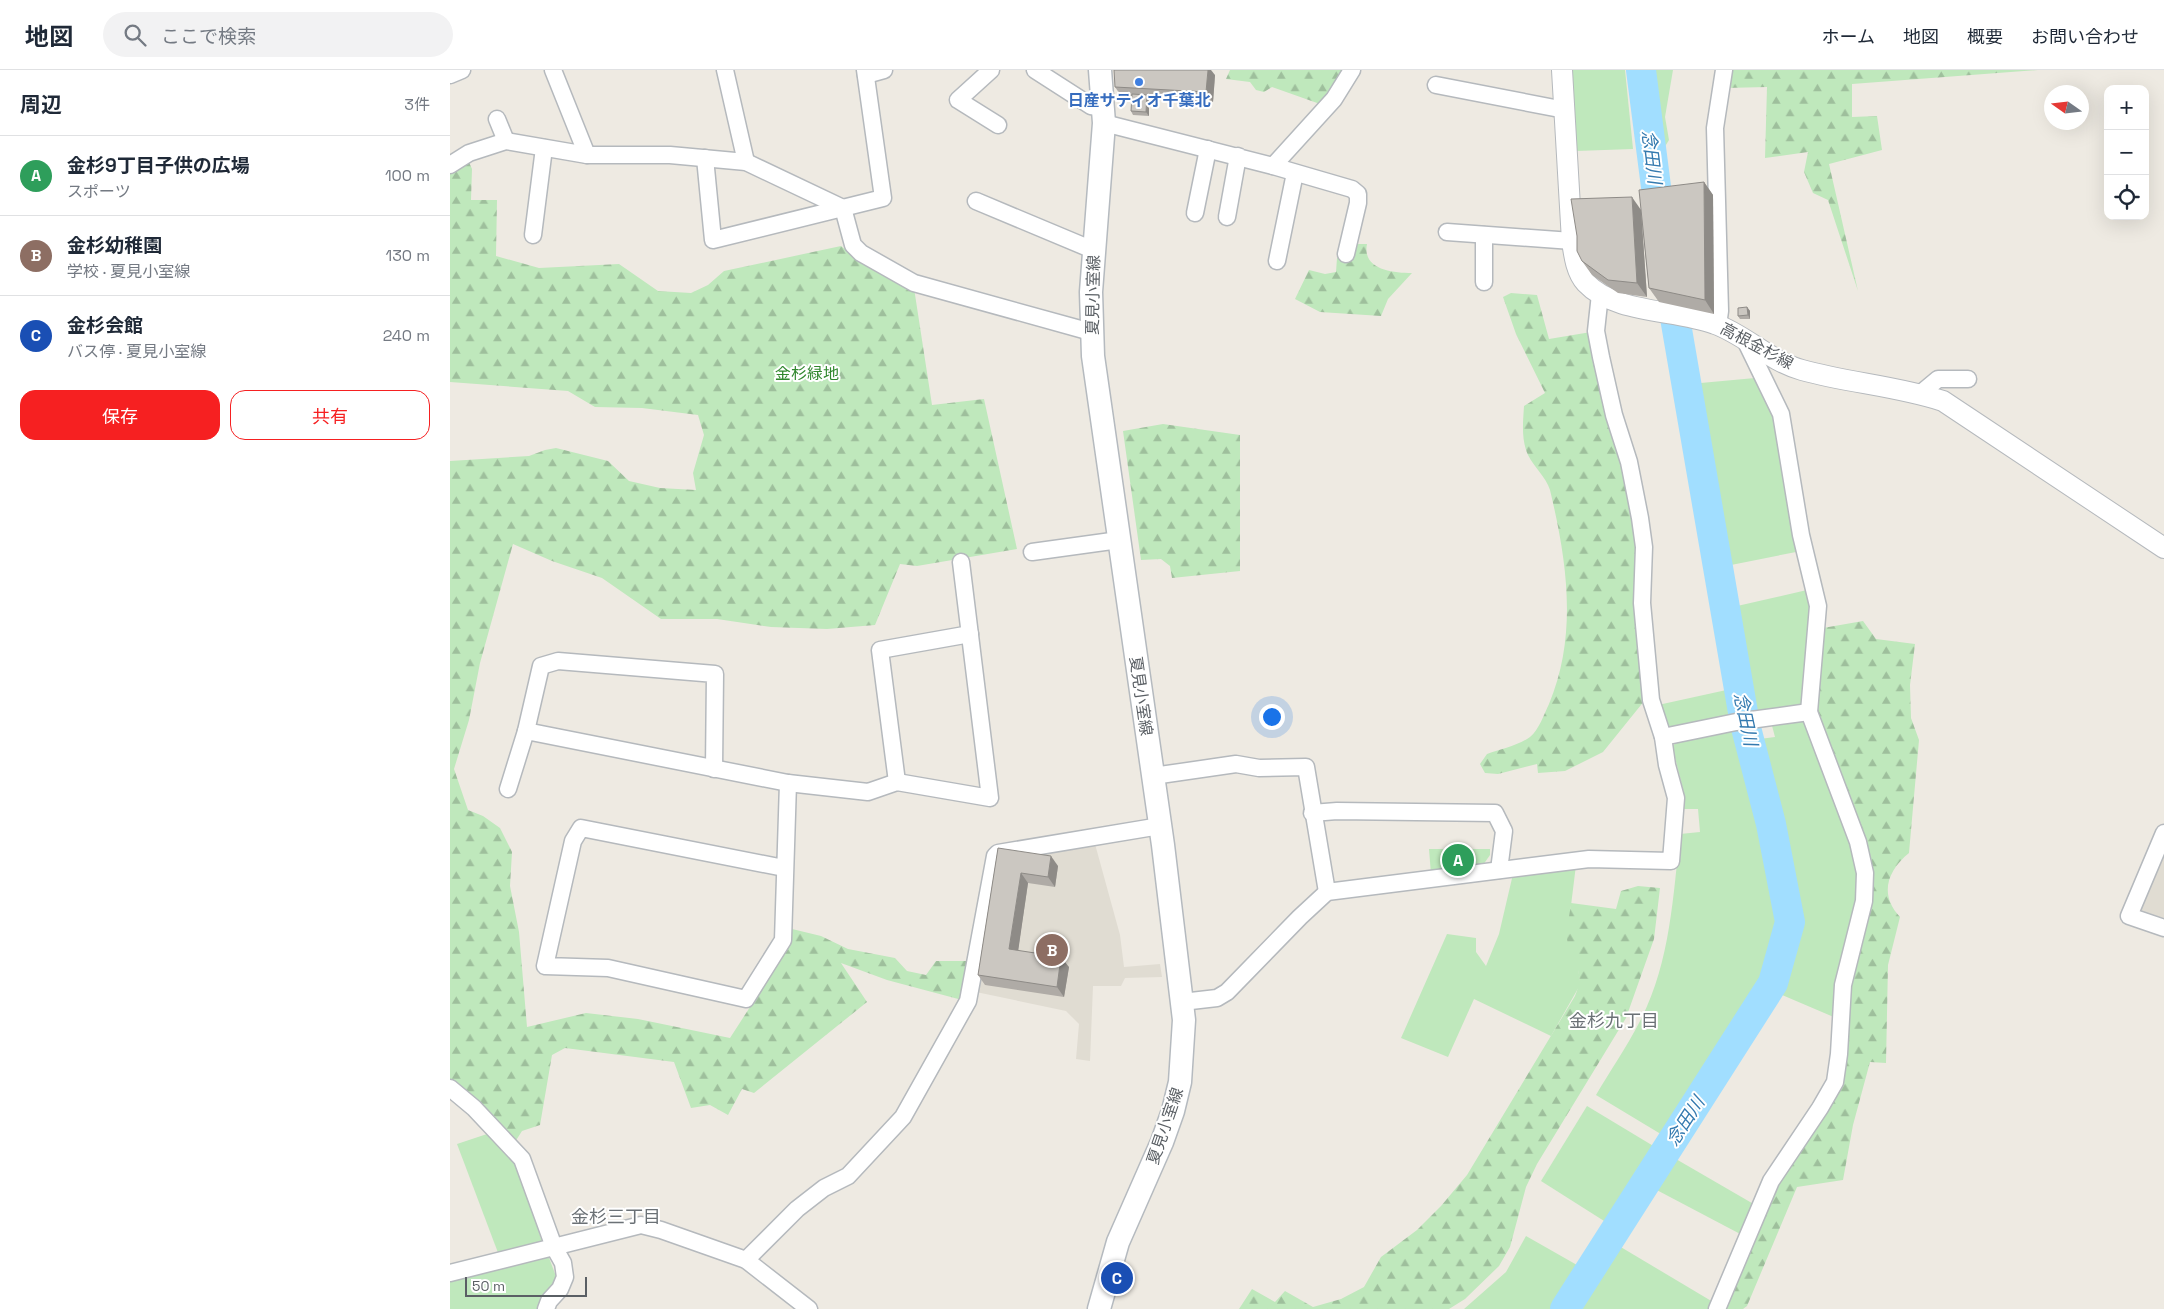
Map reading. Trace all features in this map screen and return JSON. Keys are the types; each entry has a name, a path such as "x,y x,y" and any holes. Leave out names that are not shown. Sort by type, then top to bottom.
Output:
{"main road":[{"name":"夏見小室線","path":"1099,1309 1118,1242 1162,1142 1173,1111 1180,1082 1184,1040 1182,1002 1160,826 1093,356 1091,332 1093,250 1104,115 1100,70"}],"street":[{"path":"450,75 462,70"},
{"path":"553,70 587,154"},
{"path":"725,70 746,162"},
{"path":"705,158 713,240 883,198 866,73 884,70"},
{"path":"991,70 958,100 998,125"},
{"path":"1034,70 1104,115 1208,148 1352,189 1358,194 1358,203 1346,254"},
{"path":"1273,166 1334,99 1352,70"},
{"path":"1182,1002 1217,998 1227,992 1327,892 1589,859 1672,861 1676,798 1667,765 1663,737 1650,700 1642,603 1644,547 1640,518 1629,462 1616,423 1596,331 1606,298 1586,283 1574,258 1562,70"},
{"path":"1712,322 1720,311 1715,128 1724,70"},
{"path":"1436,85 1565,110"},
{"path":"496,119 506,141"},
{"path":"450,165 470,153 506,141 587,154 670,155 746,162 843,208 853,244 861,253 914,283 1091,332"},
{"path":"533,236 544,148"},
{"path":"1195,213 1208,148"},
{"path":"1226,217 1238,156"},
{"path":"1277,261 1295,172"},
{"path":"976,201 1093,250"},
{"path":"1447,232 1572,241"},
{"path":"1484,235 1484,282"},
{"name":"高根金杉線","path":"1606,298 1712,322 1783,363 1802,370 1920,394 1957,409 2164,548"},
{"path":"1717,1309 1771,1181 1820,1108 1835,1082 1839,1054 1843,985 1864,901 1864,873 1858,842 1810,712 1818,606 1801,535 1781,414 1746,342"},
{"path":"1920,394 1938,379 1968,379"},
{"path":"1032,552 1119,540"},
{"path":"526,730 788,783 868,792 896,782 990,798 962,562"},
{"path":"896,782 880,650 970,634"},
{"path":"508,789 526,730 540,666 558,660 714,674 714,769"},
{"path":"1663,737 1736,722 1810,712"},
{"path":"1153,776 1236,764 1258,768 1306,767 1312,813 1327,892"},
{"path":"784,868 581,828 573,841 544,966 608,968 746,999 783,940 788,783"},
{"path":"1312,813 1337,811 1495,813 1504,831 1499,870"},
{"path":"746,1260 797,1209 824,1188 848,1176 903,1116 968,1001 995,856 998,853 1160,826"},
{"path":"2164,833 2129,916 2164,928"},
{"path":"450,1088 480,1113 522,1158 554,1247 563,1262 565,1277 560,1289 549,1301 546,1309"},
{"path":"450,1273 641,1226 661,1230 746,1260 809,1309"}],"shaded area":[{"path":"1095,844 1120,935 1124,967 1160,964 1162,977 1125,978 1121,986 1093,986 1090,1061 1076,1059 1079,1024 1066,1011 976,992 997,860"},
{"path":"2164,852 2164,920 2138,911"}],"green space":[{"path":"1230,70 1342,70 1327,97 1320,104 1272,87 1264,92 1256,90 1250,82 1226,79"},
{"path":"1571,70 1625,70 1633,149 1576,151"},
{"path":"1637,70 1673,70 1665,117 1669,140 1656,161 1660,185 1671,193 1647,197"},
{"path":"1726,70 2038,70 1852,84 1852,117 1877,116 1882,150 1829,164 1858,291 1828,200 1813,193 1804,172 1808,152 1765,158 1767,87 1725,88"},
{"name":"金杉緑地","path":"468,160 472,169 471,200 497,200 496,256 539,268 619,264 658,291 691,293 708,285 724,271 841,246 858,260 914,288 932,405 984,399 1017,549 917,566 900,564 875,625 827,629 771,627 717,619 661,619 602,578 552,561 513,544 480,663 469,720 454,769 468,810 483,816 500,828 512,852 510,886 519,932 527,1027 586,1013 638,1019 730,1038 792,942 788,928 821,936 848,949 895,958 907,971 926,975 936,961 966,961 969,966 962,1000 887,980 841,963 867,1002 754,1093 742,1089 728,1115 710,1105 691,1108 674,1062 565,1048 552,1055 540,1125 522,1131 515,1142 450,1083 450,461 529,456 556,448 608,461 629,481 660,488 696,490 693,473 704,435 698,415 642,408 595,407 568,391 450,382 450,172"},
{"path":"1352,244 1367,244 1369,259 1380,268 1395,272 1412,273 1388,299 1381,316 1320,312 1295,299 1309,270 1325,274 1336,272 1337,258 1348,259"},
{"path":"1511,293 1537,295 1549,339 1591,332 1635,520 1645,700 1603,752 1565,771 1538,773 1537,764 1498,774 1485,773 1480,764 1487,754 1520,743 1530,737 1536,730 1549,704 1558,678 1567,625 1565,571 1550,490 1528,455 1523,437 1524,406 1545,393 1516,334 1503,297"},
{"path":"1755,378 1774,412 1796,552 1716,568 1679,385"},
{"path":"1163,424 1240,435 1240,571 1172,578 1170,566 1161,559 1141,560 1123,431"},
{"path":"1807,590 1813,609 1805,705 1751,716 1724,609"},
{"path":"1863,621 1876,639 1915,644 1910,685 1911,718 1919,740 1909,853 1895,867 1888,884 1889,900 1893,909 1900,917 1888,965 1886,1063 1870,1062 1853,1125 1843,1180 1797,1187 1747,1306 1743,1309 1722,1309 1765,1205 1824,1110 1847,985 1867,902 1813,711 1823,628"},
{"path":"1731,689 1737,717 1676,729 1665,728 1658,705"},
{"path":"1805,715 1854,842 1860,901 1836,1018 1775,992 1795,915 1776,823 1752,740 1775,737 1771,722"},
{"path":"1740,726 1765,822 1784,918 1769,982 1669,1139 1596,1095 1639,1023 1658,978 1672,907 1680,834 1700,832 1698,809 1683,809 1685,797 1672,746 1685,737"},
{"path":"1429,849 1490,849 1490,855 1483,865 1431,874"},
{"path":"1576,865 1567,938 1572,954 1578,964 1580,985 1551,1036 1474,999 1448,1057 1401,1038 1447,934 1476,938 1476,952 1486,966 1499,934 1513,874"},
{"path":"1638,886 1660,888 1654,939 1626,1018 1537,1164 1526,1187 1510,1247 1499,1266 1465,1299 1449,1309 1239,1309 1252,1289 1275,1302 1285,1291 1313,1307 1341,1299 1364,1287 1381,1257 1417,1230 1441,1206 1467,1175 1575,996 1579,972 1567,939 1571,903 1616,909 1621,891"},
{"path":"1587,1106 1660,1150 1612,1226 1541,1181"},
{"path":"490,1133 516,1160 543,1245 500,1258 457,1144"},
{"path":"1669,1155 1757,1206 1744,1236 1651,1187"},
{"path":"1526,1236 1584,1269 1558,1309 1464,1309 1506,1272"},
{"path":"1614,1243 1713,1302 1709,1309 1571,1309"},
{"path":"548,1255 557,1279 537,1309 450,1309 450,1278"}],"building":[{"path":"1114,70 1208,70 1206,92 1115,87"},
{"path":"1132,94 1147,95 1146,112 1131,111"},
{"path":"1704,182 1705,300 1649,288 1639,190"},
{"path":"1632,197 1637,283 1608,280 1582,261 1577,251 1577,236 1571,199"},
{"path":"1747,307 1748,315 1738,316 1738,308"},
{"path":"998,848 1051,856 1048,877 1021,873 1009,949 1061,957 1057,987 978,975"}],"waterway":[{"name":"念田川","path":"1641,70 1659,210 1664,228"},
{"name":"念田川","path":"1565,1309 1773,983 1790,922 1771,824 1745,724 1674,312 1672,285"}],"place":[{"name":"日産サティオ千葉北","path":"1139,82"},
{"name":"金杉9丁目子供の広場","path":"1458,860"},
{"name":"金杉幼稚園","path":"1052,950"},
{"name":"金杉会館","path":"1117,1278"}],"district":[{"name":"金杉九丁目","path":"1614,1020"},
{"name":"金杉三丁目","path":"616,1216"}]}
